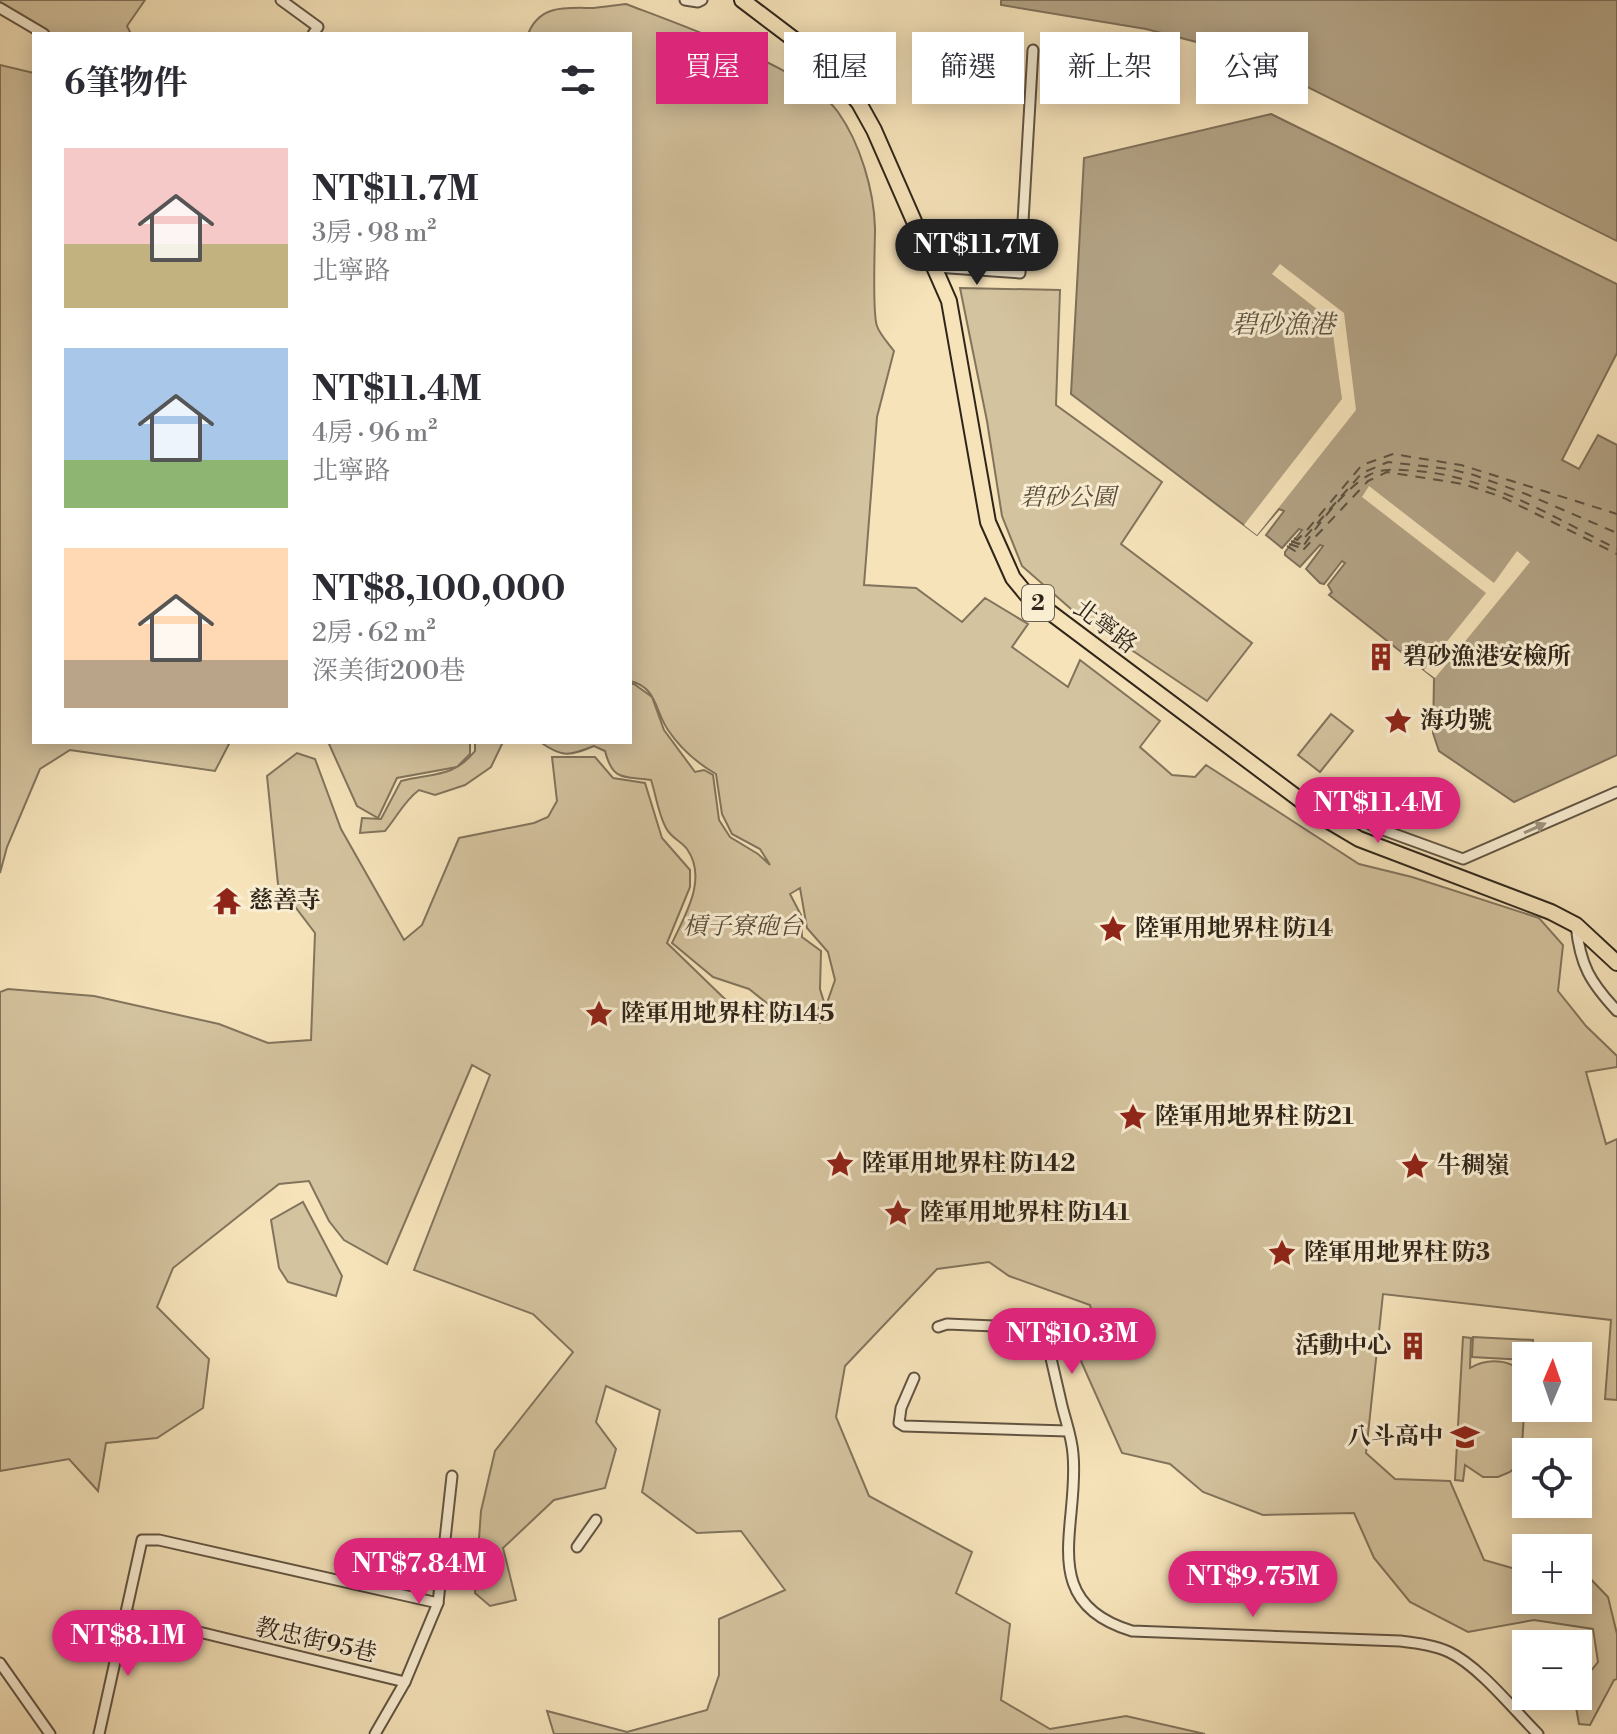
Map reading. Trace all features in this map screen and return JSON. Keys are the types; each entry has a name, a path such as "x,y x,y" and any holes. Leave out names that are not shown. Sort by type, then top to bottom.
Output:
{"main road":[{"name":"北寧路","path":"742,0 835,74 859,103 880,142 936,267 954,321 988,522 998,548 1020,587 1149,688 1342,830 1551,912 1576,925 1617,963"}],"street":[{"path":"281,0 318,27 314,32"},
{"path":"685,0 702,0"},
{"path":"0,8 41,32"},
{"path":"936,267 1020,273 1033,50"},
{"path":"1316,786 1343,808 1375,827 1463,859 1617,792"},
{"path":"1576,925 1583,962 1595,986 1617,1011"},
{"path":"938,1327 947,1324 1044,1328 1073,1453 1067,1566 1083,1599 1111,1625 1132,1631 1422,1644 1449,1652 1468,1664 1538,1734"},
{"path":"914,1378 899,1414 899,1423 904,1426 1068,1431"},
{"path":"375,1734 405,1682 438,1603 452,1476"},
{"path":"577,1547 596,1520"},
{"path":"99,1734 139,1546 146,1538 438,1603"},
{"name":"教忠街95巷","path":"125,1614 405,1682"},
{"path":"0,1663 50,1734"}],"green space":[{"path":"0,0 145,0 127,26 130,32 40,32 0,7"},
{"name":"槓子寮砲台","path":"626,4 698,32 656,32 656,104 768,104 768,63 784,71 784,104 830,104 846,124 869,183 874,213 875,319 880,333 894,351 877,417 864,585 916,588 962,622 985,598 1028,624 1012,647 1068,687 1080,660 1160,721 1140,747 1172,775 1195,777 1206,765 1359,864 1412,877 1539,918 1563,945 1558,991 1586,1026 1617,1056 1617,1067 1586,1072 1606,1144 1617,1139 1617,1400 1605,1399 1611,1320 1383,1294 1366,1453 1395,1479 1450,1481 1484,1560 1512,1568 1512,1614 1592,1614 1592,1580 1608,1597 1617,1634 1617,1679 1590,1725 1579,1724 1576,1710 1592,1710 1592,1670 1598,1662 1593,1629 1534,1620 1468,1632 1410,1602 1374,1558 1354,1513 1263,1515 1203,1492 1170,1464 1122,1453 1080,1359 1096,1328 1090,1305 1009,1276 989,1262 937,1269 845,1366 836,1417 869,1496 972,1552 956,1593 1010,1624 1001,1700 1050,1729 1126,1716 1205,1734 554,1734 547,1711 627,1732 707,1710 719,1675 719,1619 785,1590 741,1531 697,1533 642,1492 660,1410 606,1386 596,1422 616,1449 605,1488 554,1500 503,1548 516,1600 490,1606 475,1593 481,1511 495,1451 573,1352 533,1314 414,1270 490,1075 472,1065 387,1264 344,1240 329,1221 309,1181 279,1184 173,1268 157,1307 209,1359 203,1408 157,1438 106,1443 98,1491 69,1459 0,1471 0,992 8,989 94,996 219,1024 268,1043 311,1040 315,933 278,884 267,776 297,753 315,759 341,829 404,940 422,925 459,838 534,823 548,817 557,801 552,757 595,757 613,778 645,783 662,838 690,870 690,887 667,943 728,1002 772,1016 820,1023 835,980 828,952 807,928 800,888 790,894 801,915 802,937 821,951 820,989 824,1002 812,1016 797,1016 773,1008 749,989 713,977 672,943 692,897 695,872 687,849 666,828 651,780 621,776 612,768 605,751 594,746 566,754 543,744 632,744 632,684 652,697 646,689 632,682 632,32 529,32 539,17 555,10","holes":["652,698 678,743 716,774 722,814 732,834 760,849 770,865 730,837 719,820 713,775 704,770 695,772 664,730"]},
{"path":"0,65 32,73 32,744 229,744 215,771 70,750 40,769 7,847 0,873"},
{"name":"碧砂公園","path":"960,288 1060,290 1056,405 1162,482 1121,544 1252,643 1207,701 1071,609 1022,566 1002,516 987,421"},
{"path":"1331,714 1353,731 1320,772 1298,755"},
{"path":"329,744 470,744 470,754 457,767 397,778 378,818 357,806"},
{"path":"475,744 502,744 491,767 465,785 435,795 419,790 385,831 360,833 362,818 381,819 401,781 450,770 475,751"},
{"path":"303,1202 342,1276 336,1296 288,1282 279,1268 271,1220"},
{"path":"1463,1337 1471,1338 1470,1368 1494,1361 1512,1365 1512,1422 1524,1422 1522,1438 1512,1438 1510,1472 1498,1477 1483,1477 1465,1465 1463,1481 1455,1480"},
{"path":"1473,1337 1533,1340 1512,1342 1512,1359 1472,1357"}],"water":[{"path":"1001,0 1617,0 1617,241 1308,87 1308,32 1196,32 1196,42 1180,38 1180,32 1158,32 1001,5"},
{"name":"碧砂漁港","path":"1271,114 1617,284 1617,353 1562,460 1579,469 1598,435 1617,445 1617,755 1514,802 1439,751 1433,733 1434,678 1329,595 1332,592 1328,585 1345,563 1342,561 1324,584 1320,583 1306,569 1323,546 1320,545 1300,567 1285,552 1302,530 1299,529 1282,548 1266,535 1284,511 1279,509 1257,535 1071,394 1084,158"}],"pier":[{"path":"1280,264 1344,313 1356,410 1257,535 1244,525 1342,399 1331,320 1272,274"},
{"path":"1369,486 1494,583 1517,551 1530,562 1435,678 1424,670 1486,593 1362,497"}],"ferry route":[{"path":"1294,538 1297,540 1307,530 1362,465 1393,454 1461,465 1617,514"},
{"path":"1291,541 1299,544 1362,473 1388,462 1474,475 1617,533"},
{"path":"1289,544 1302,548 1341,498 1360,481 1369,475 1392,470 1417,471 1470,481 1520,500 1617,549"},
{"path":"1287,546 1295,551 1303,550 1368,481 1387,472 1463,484 1502,497 1617,554"}],"place":[{"name":"碧砂漁港安檢所","path":"1381,657"},
{"name":"海功號","path":"1398,721"},
{"name":"慈善寺","path":"227,901"},
{"name":"陸軍用地界柱 防14","path":"1113,929"},
{"name":"陸軍用地界柱 防145","path":"599,1014"},
{"name":"陸軍用地界柱 防21","path":"1133,1117"},
{"name":"陸軍用地界柱 防142","path":"840,1164"},
{"name":"牛稠嶺","path":"1415,1166"},
{"name":"陸軍用地界柱 防141","path":"898,1213"},
{"name":"陸軍用地界柱 防3","path":"1282,1253"},
{"name":"活動中心","path":"1413,1346"},
{"name":"八斗高中","path":"1465,1437"}]}
